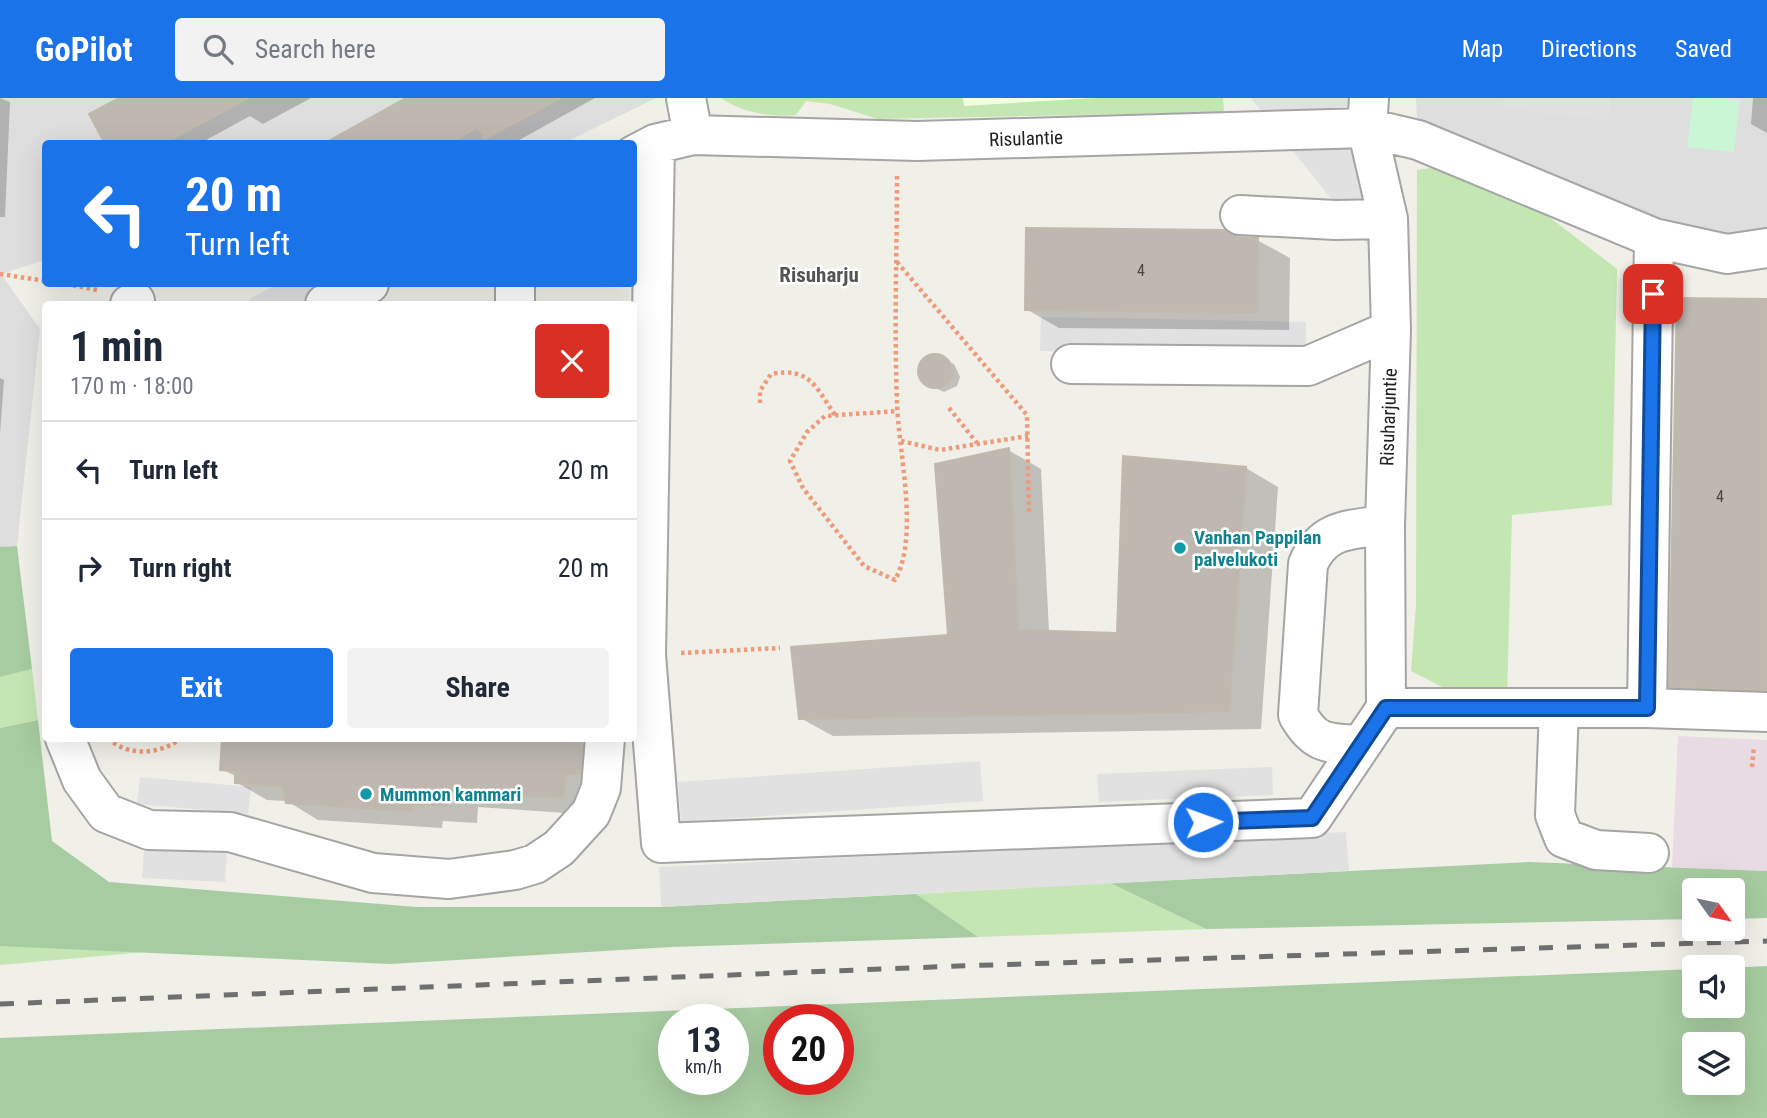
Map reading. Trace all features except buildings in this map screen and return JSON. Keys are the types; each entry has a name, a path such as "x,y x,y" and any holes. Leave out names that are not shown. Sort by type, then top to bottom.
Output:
{"street":[{"path":"686,98 693,135"},
{"name":"Risulantie","path":"644,149 693,135 897,141 1368,113 1418,140 1654,239 1727,254 1767,248"},
{"name":"Risuharjuntie","path":"1368,113 1388,219 1391,330 1385,525 1386,708"},
{"path":"644,149 640,658 661,843 1312,818 1386,708 1647,708 1761,726"},
{"path":"1240,215 1335,220 1388,219"},
{"path":"1647,708 1654,239"},
{"path":"332,301 362,287"},
{"path":"1070,364 1308,366 1391,330"},
{"path":"1359,745 1327,743 1308,733 1298,715 1308,565 1315,548 1337,532 1385,525"},
{"path":"1559,708 1555,815 1564,838 1596,850 1649,853"},
{"path":"67,742 82,780 106,813 149,830 230,832 373,873 449,879 515,870 535,864 559,848 591,813 601,788 605,742"}],"path":[{"path":"897,141 898,411 905,470 904,564 895,580 864,566 803,488 790,461 807,432 825,416 898,411"},
{"path":"897,261 1027,415 1029,515"},
{"path":"0,274 42,280"},
{"path":"760,403 760,391 771,374 792,370 806,377 835,416"},
{"path":"948,408 978,444"},
{"path":"901,442 940,450 1028,436"},
{"path":"640,658 780,648"},
{"path":"1752,767 1761,726"},
{"path":"112,742 117,747 139,751 161,749 174,742"}],"shaded area":[{"path":"0,98 656,98 570,140 42,140 42,261 1,274 40,329 17,546 0,547"},
{"path":"963,98 1096,98 964,106"},
{"path":"1251,98 1363,98 1383,264"},
{"path":"1416,98 1767,98 1767,248 1727,254 1418,140"},
{"path":"1504,98 1611,98 1608,121 1502,108"},
{"path":"272,287 345,287 329,301 249,299"},
{"path":"1041,317 1306,322 1306,356 1040,351"},
{"path":"1678,736 1767,740 1767,871 1672,867"},
{"path":"980,761 983,801 681,822 678,782"},
{"path":"1272,767 1273,795 1099,802 1097,774"},
{"path":"140,777 251,787 248,814 137,804"},
{"path":"1346,832 1349,871 661,907 659,867"},
{"path":"144,848 227,852 225,882 142,878"}],"green space":[{"path":"721,98 963,98 964,106 1096,98 1223,98 1224,112 878,119 830,104 806,101 796,115 767,115 738,107"},
{"path":"1693,98 1740,99 1734,152 1687,147"},
{"path":"1445,166 1540,210 1617,269 1612,505 1512,515 1507,697 1454,693 1411,671 1416,605 1417,170"},
{"path":"17,546 32,669 0,677 0,547"},
{"path":"32,669 38,720 0,728 0,677"},
{"path":"38,720 52,841 109,882 417,907 661,907 916,894 978,937 671,947 390,964 0,946 0,728"},
{"path":"1529,862 1767,871 1767,918 1745,919 1745,878 1682,878 1682,919 1206,929 1110,883"},
{"path":"1110,883 1206,929 978,937 916,894"},
{"path":"0,946 157,951 0,965"},
{"path":"1767,966 1767,1118 0,1118 0,1038 658,1011 658,1095 749,1095 749,1007 763,1007 763,1095 854,1095 854,1004 835,1004 1682,969 1682,1018 1745,1018 1745,967"}],"railway":[{"path":"0,1004 958,966 1767,941"}],"place":[{"name":"Vanhan Pappilan palvelukoti","path":"1180,548"},
{"name":"Mummon kammari","path":"366,794"}],"district":[{"name":"Risuharju","path":"819,275"}],"route":[{"path":"1203,822 1312,818 1386,708 1647,708 1653,294"}]}
